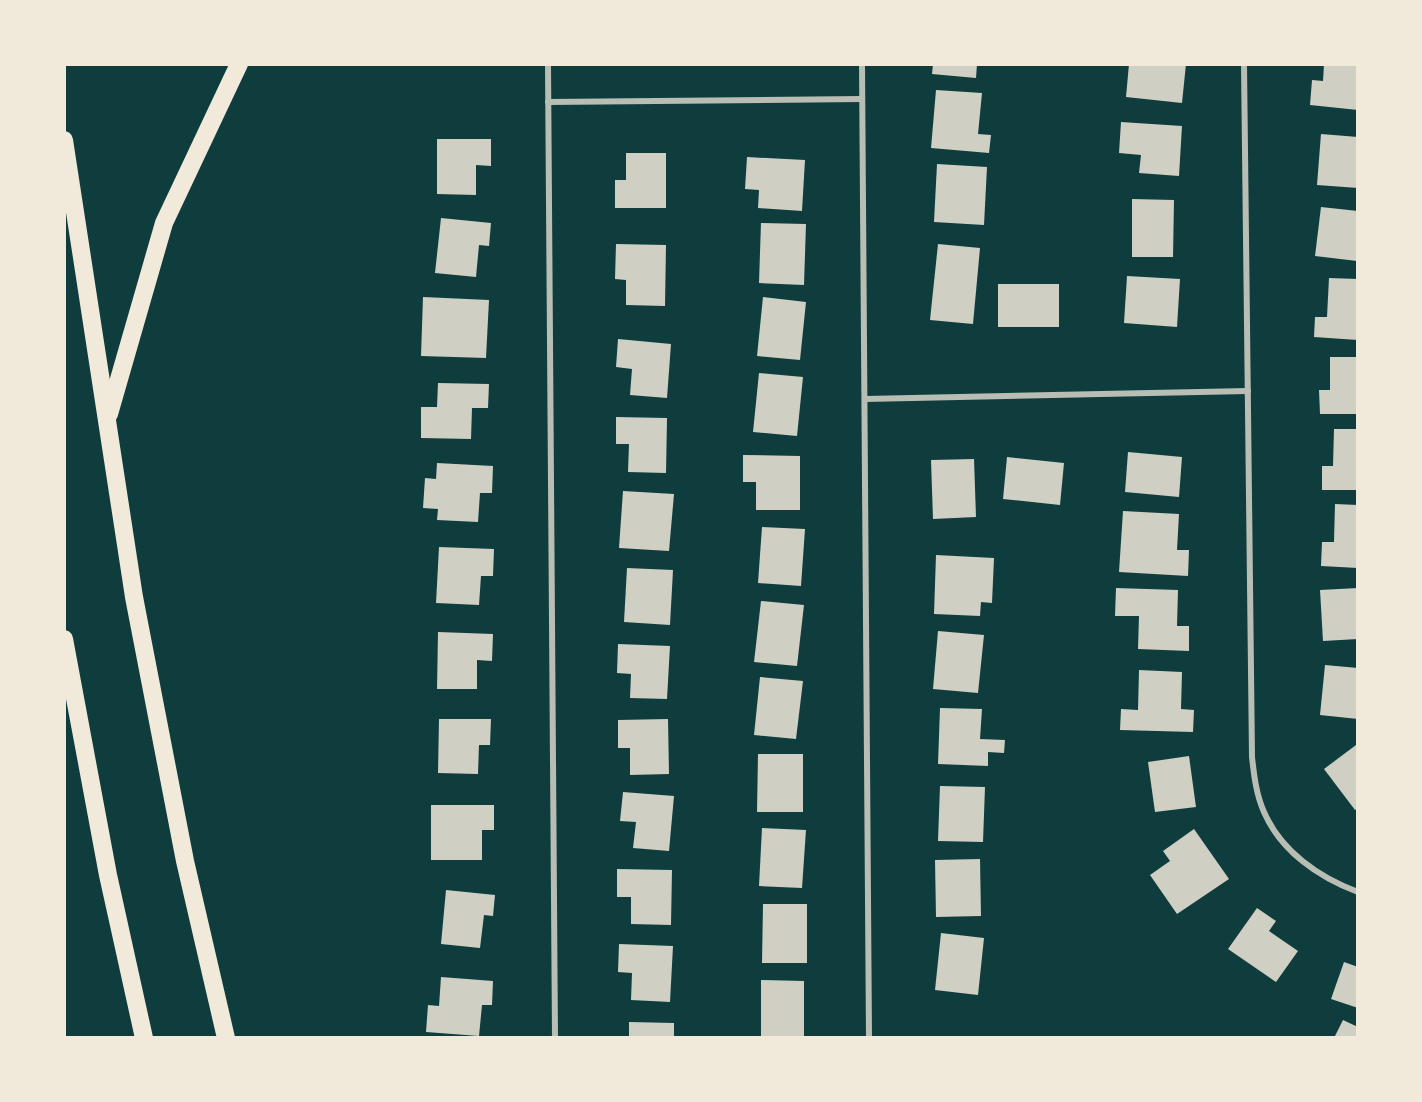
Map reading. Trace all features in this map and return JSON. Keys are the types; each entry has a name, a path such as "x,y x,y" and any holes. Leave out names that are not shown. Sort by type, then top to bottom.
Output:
{"highway":[{"path":"107,421 164,223 239,64"},
{"path":"64,140 134,597 185,861 226,1038"},
{"path":"64,639 108,875 144,1038"}],"street":[{"path":"548,64 555,1038"},
{"path":"862,64 868,1038"},
{"path":"1244,64 1252,757 1256,789 1264,812 1284,845 1317,873 1358,892"},
{"path":"548,102 862,99"},
{"path":"865,399 1248,391"}],"building":[{"path":"933,64 977,64 976,78 932,74"},
{"path":"1129,64 1186,64 1182,103 1126,97"},
{"path":"1324,64 1358,64 1358,110 1310,105 1312,80 1323,81"},
{"path":"936,90 982,93 978,134 991,135 989,153 931,148"},
{"path":"1121,122 1182,126 1179,176 1139,173 1141,155 1119,153"},
{"path":"1321,134 1358,137 1358,188 1317,185"},
{"path":"437,139 491,139 491,166 476,165 476,195 437,194"},
{"path":"626,153 666,153 666,208 615,208 615,180 626,180"},
{"path":"747,157 805,160 802,211 758,208 759,190 745,189"},
{"path":"937,164 987,167 984,225 934,222"},
{"path":"1132,199 1174,200 1173,257 1132,257"},
{"path":"1321,207 1358,211 1357,261 1315,256"},
{"path":"441,218 491,223 489,246 479,245 476,277 435,273"},
{"path":"761,223 806,224 804,285 759,283"},
{"path":"616,244 666,245 665,306 626,305 626,280 615,279"},
{"path":"938,244 980,248 973,324 930,320"},
{"path":"1127,276 1180,279 1177,327 1124,323"},
{"path":"1329,278 1358,279 1358,340 1314,337 1315,317 1327,317"},
{"path":"998,284 1059,284 1059,327 998,327"},
{"path":"423,297 489,300 486,358 421,356"},
{"path":"763,297 806,302 800,360 757,356"},
{"path":"618,339 671,344 667,398 630,395 632,369 616,367"},
{"path":"1330,357 1358,357 1358,414 1320,414 1319,390 1330,390"},
{"path":"759,373 803,377 797,436 753,432"},
{"path":"438,383 489,384 488,408 472,408 471,439 421,438 421,407 437,407"},
{"path":"616,417 667,418 666,473 628,472 629,444 616,444"},
{"path":"1334,429 1358,429 1358,490 1322,490 1322,466 1333,466"},
{"path":"1128,452 1182,457 1179,497 1125,492"},
{"path":"743,455 800,456 800,510 756,510 756,482 743,482"},
{"path":"1007,457 1064,463 1060,505 1003,499"},
{"path":"974,459 976,517 933,519 931,460"},
{"path":"437,463 493,466 492,493 480,493 478,522 437,520 438,509 423,508 425,478 436,479"},
{"path":"623,491 674,494 669,551 619,548"},
{"path":"1335,504 1358,505 1358,568 1321,566 1322,542 1334,542"},
{"path":"1123,511 1179,514 1177,550 1189,550 1188,576 1119,572"},
{"path":"762,527 805,529 801,586 758,583"},
{"path":"439,547 494,549 493,576 481,576 479,605 436,603"},
{"path":"936,555 994,558 992,603 981,602 980,616 934,614"},
{"path":"627,568 673,570 670,625 624,622"},
{"path":"1116,588 1178,590 1177,626 1189,626 1189,651 1138,649 1139,616 1115,616"},
{"path":"1358,588 1358,639 1323,641 1320,590"},
{"path":"761,601 804,605 797,666 754,662"},
{"path":"938,631 984,635 978,693 933,689"},
{"path":"438,632 493,634 492,661 477,660 477,689 437,689"},
{"path":"618,644 670,646 667,699 630,698 631,674 617,673"},
{"path":"1325,665 1358,668 1358,719 1320,715"},
{"path":"1139,670 1182,672 1181,709 1194,710 1193,732 1120,730 1121,709 1138,710"},
{"path":"760,677 803,681 796,739 754,735"},
{"path":"940,708 982,709 980,739 1005,740 1004,753 988,752 988,766 938,764"},
{"path":"439,719 491,719 490,745 479,745 478,774 438,773"},
{"path":"668,719 669,774 630,775 630,748 618,748 618,720"},
{"path":"1356,745 1358,747 1358,808 1355,810 1324,769"},
{"path":"758,754 803,754 803,812 757,812"},
{"path":"1189,756 1196,807 1155,812 1148,762"},
{"path":"940,786 985,787 983,842 938,841"},
{"path":"623,792 674,796 669,851 633,848 636,822 620,821"},
{"path":"431,805 494,805 494,830 482,830 482,860 431,860"},
{"path":"762,828 806,830 802,888 759,886"},
{"path":"1194,829 1229,879 1177,914 1150,875 1170,861 1163,851"},
{"path":"980,859 981,916 936,917 935,860"},
{"path":"617,869 672,870 671,925 631,924 631,897 617,897"},
{"path":"446,890 495,895 493,916 484,915 480,948 441,944"},
{"path":"763,904 807,904 807,963 762,963"},
{"path":"1257,908 1276,921 1269,931 1298,951 1276,982 1228,949"},
{"path":"941,933 984,938 978,995 935,990"},
{"path":"619,944 673,946 670,1002 631,1000 632,973 618,972"},
{"path":"1344,962 1358,967 1358,1008 1331,999"},
{"path":"441,977 493,981 492,1005 482,1005 479,1036 426,1032 428,1005 439,1006"},
{"path":"761,980 804,981 804,1038 761,1038"},
{"path":"1343,1020 1358,1027 1358,1038 1334,1038"},
{"path":"629,1022 674,1023 674,1038 629,1038"}]}
